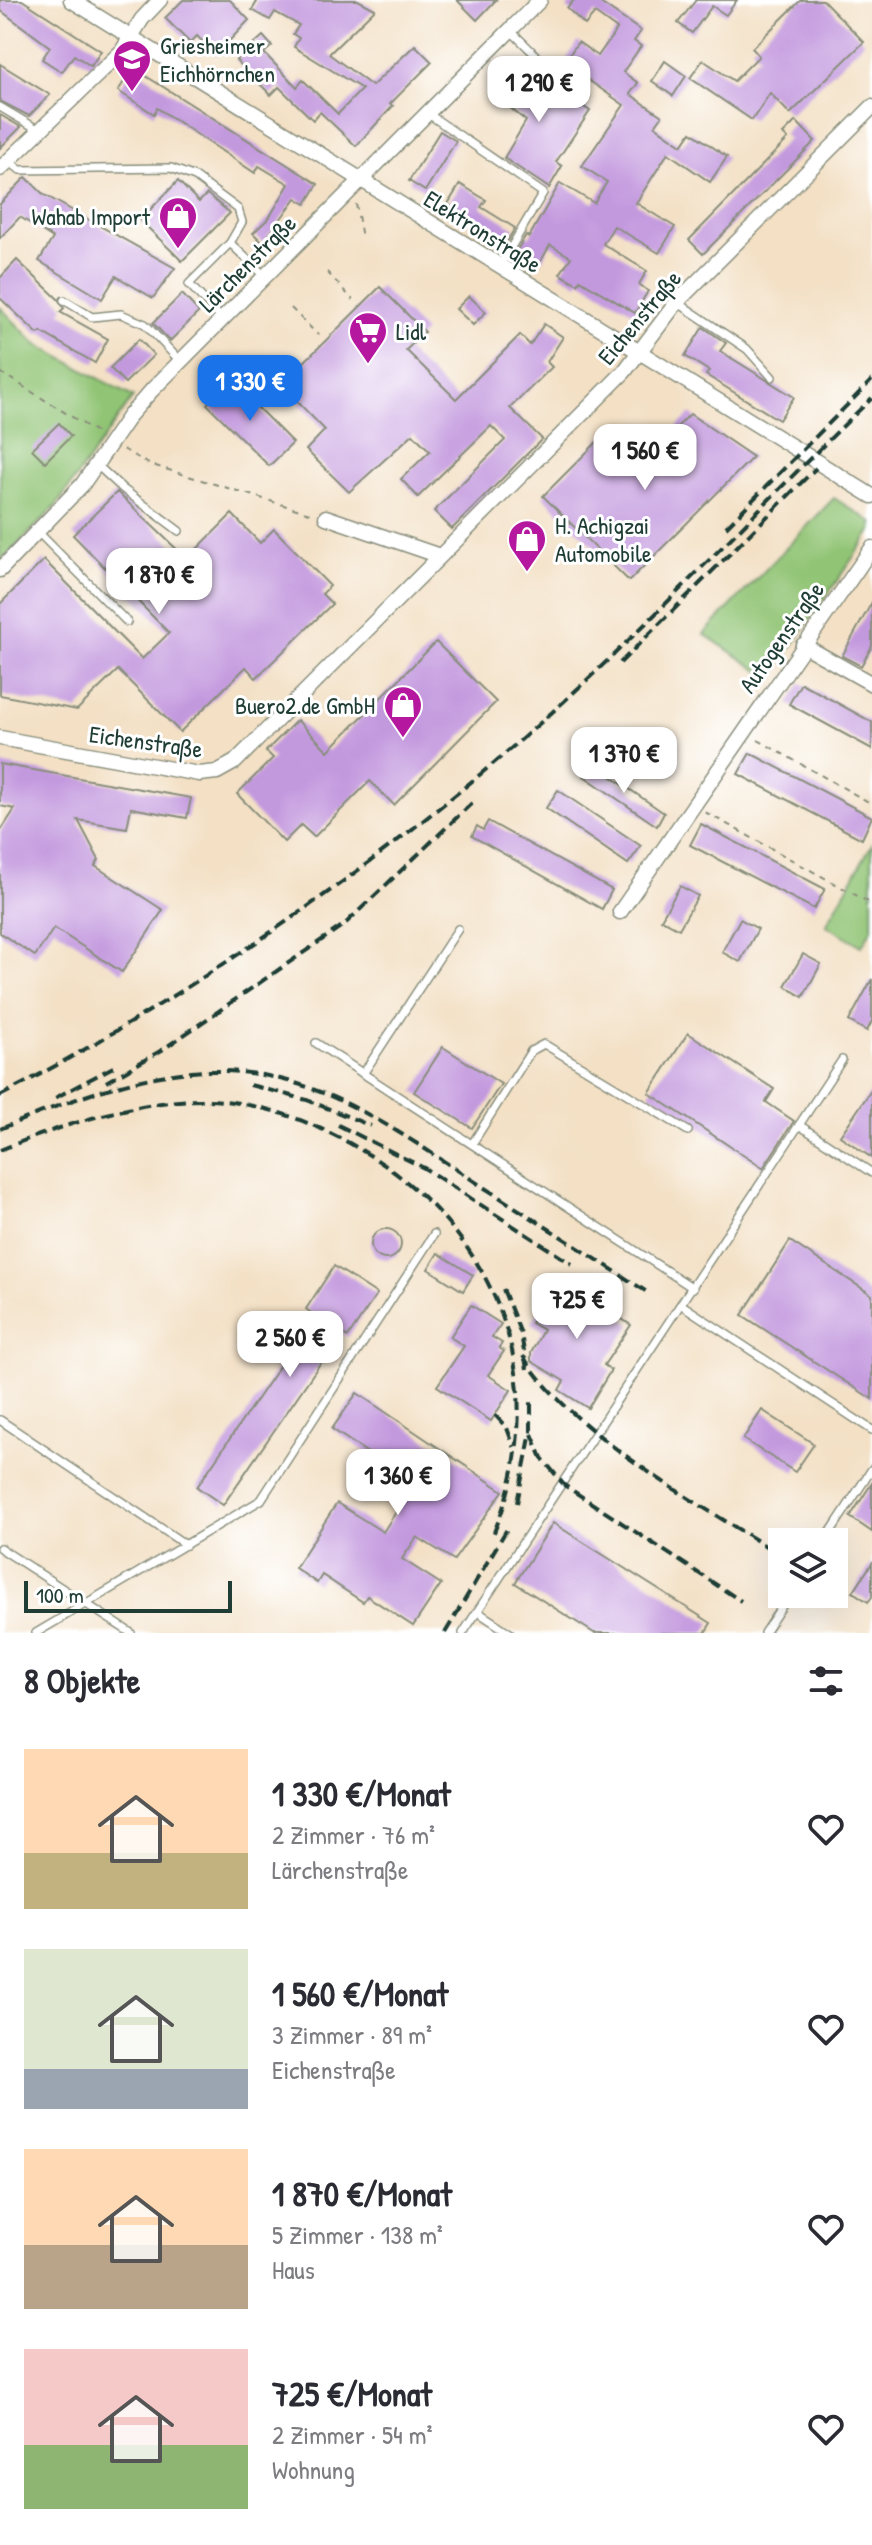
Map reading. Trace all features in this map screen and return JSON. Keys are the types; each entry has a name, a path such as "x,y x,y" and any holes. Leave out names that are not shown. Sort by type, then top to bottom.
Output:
{"street":[{"name":"Elektronstraße","path":"71,0 499,268 872,496"},
{"path":"4,165 122,51 160,0"},
{"name":"Lärchenstraße","path":"0,570 97,465 140,403 540,0"},
{"name":"Eichenstraße","path":"0,738 199,774 217,772 235,762 624,372 677,302 872,107"},
{"path":"326,517 440,556"},
{"name":"Autogenstraße","path":"620,912 872,548"},
{"path":"803,645 872,684"}],"lane":[{"path":"510,30 554,73 586,96"},
{"path":"0,107 40,130"},
{"path":"427,113 543,193 499,268"},
{"path":"4,165 20,170 171,168 195,177 238,209 242,222 230,243 189,284 222,319"},
{"path":"230,243 265,276"},
{"path":"64,300 92,317 121,314 145,324 180,361"},
{"path":"677,302 747,349 772,377"},
{"path":"97,465 179,531"},
{"path":"38,532 127,622"},
{"path":"363,1074 458,929"},
{"path":"316,1043 693,1288"},
{"path":"472,1144 531,1051 544,1044 688,1131"},
{"path":"463,1633 842,1060"},
{"path":"799,1125 872,1173"},
{"path":"36,1633 261,1500 434,1234"},
{"path":"682,1305 872,1430"},
{"path":"0,1420 186,1545"},
{"path":"833,1528 872,1469"},
{"path":"0,1548 131,1633"},
{"path":"764,1633 781,1608"},
{"path":"478,1612 510,1633"}],"path":[{"path":"346,194 356,204 362,238"},
{"path":"327,272 353,300"},
{"path":"291,308 318,335"},
{"path":"0,372 149,464 326,517"},
{"path":"743,731 872,804"},
{"path":"693,805 872,904"}],"green space":[{"path":"0,307 36,344 133,397 56,506 0,562"},
{"path":"834,498 872,522 872,530 770,678 704,634"},
{"path":"872,844 872,928 862,946 826,925"}],"building":[{"path":"0,0 22,0 101,51 91,66 74,55 62,72 42,59 50,47 0,10"},
{"path":"183,0 230,0 249,20 216,55 197,36 190,43 165,18"},
{"path":"254,0 358,0 375,9 329,54 372,86 415,45 432,62 390,104 393,106 356,146 320,112 313,120 279,87 271,95 236,60 263,36 272,46 264,53 297,87 303,80 338,114 362,89 294,47 299,38 293,34 299,25 275,12 270,20 252,10 257,2"},
{"path":"457,0 496,0 477,20"},
{"path":"574,0 596,0 641,31 634,41 641,46 623,72 638,83 630,94 662,116 655,126 682,145 691,132 727,157 710,182 668,153 636,203 675,227 659,253 614,226 603,244 647,271 639,284 648,291 635,313 580,280 578,284 560,274 571,257 550,245 540,263 517,250 526,235 529,237 560,183 594,203 607,182 582,166 624,105 564,63 578,42 598,56 617,29 595,13 585,25 567,8"},
{"path":"696,0 737,0 726,15 712,6 692,33 678,23"},
{"path":"801,0 823,0 864,42 790,114 770,93 752,120 690,78 703,60 734,81 759,56 752,48"},
{"path":"665,61 686,76 673,96 652,81"},
{"path":"0,64 50,95 29,116 0,101"},
{"path":"508,67 528,80 533,74 590,111 556,162 562,166 549,188 504,158 526,121 492,93"},
{"path":"133,68 318,184 306,204 296,198 263,243 253,233 269,218 289,184 259,166 255,173 157,108 154,114 118,91"},
{"path":"0,115 21,127 0,148"},
{"path":"796,121 815,141 703,254 689,240 788,139 783,134"},
{"path":"440,131 456,141 425,191 409,181"},
{"path":"26,177 43,194 175,268 153,298 116,276 102,299 39,261 53,238 20,217 0,238 0,204"},
{"path":"178,181 199,202 207,194 230,213 182,261 140,220"},
{"path":"460,184 486,200 481,207 515,228 506,243 501,244 470,225 473,220 448,204"},
{"path":"17,260 58,299 64,308 60,312 108,339 95,363 41,332 38,334 0,298 0,278"},
{"path":"380,287 425,332 406,350 456,399 520,335 530,345 544,324 563,337 547,362 552,367 510,408 542,439 452,529 434,511 505,440 491,426 418,497 401,479 430,451 413,434 349,492 306,450 325,430 286,390 303,373 298,368"},
{"path":"182,294 199,312 170,341 153,323"},
{"path":"469,296 486,312 473,325 456,309"},
{"path":"703,327 726,343 720,351 794,397 779,420 706,375 709,371 685,356"},
{"path":"139,339 154,355 125,383 110,368"},
{"path":"230,380 293,443 269,466 207,404"},
{"path":"690,414 753,457 629,581 543,496 602,437 635,469"},
{"path":"59,423 71,436 45,462 32,449"},
{"path":"117,492 187,559 232,514 260,543 274,529 330,586 322,594 332,604 256,678 246,667 180,732 118,670 77,710 0,695 0,604 44,560 142,659 169,633 73,535"},
{"path":"872,602 872,646 861,666 842,656"},
{"path":"436,642 496,702 394,805 370,781 314,837 301,825 284,842 237,794 273,758 266,751 297,720 328,751"},
{"path":"801,683 872,722 872,749 789,704"},
{"path":"750,753 872,817 862,839 738,774"},
{"path":"0,764 191,798 187,818 131,808 127,828 78,820 99,860 95,866 163,910 122,972 54,928 35,956 0,933 0,832 15,809 0,806"},
{"path":"593,764 664,813 657,826 584,776"},
{"path":"558,790 641,846 628,864 546,808"},
{"path":"488,821 612,890 602,909 472,836 477,826 483,830"},
{"path":"701,824 825,889 814,909 690,845"},
{"path":"680,886 698,896 679,929 661,919"},
{"path":"740,919 758,929 740,962 722,952"},
{"path":"803,954 821,964 803,997 785,986"},
{"path":"872,979 872,1021 867,1031 849,1021"},
{"path":"688,1033 774,1089 766,1102 794,1121 763,1168 649,1093"},
{"path":"443,1047 501,1084 472,1128 414,1092"},
{"path":"872,1089 872,1158 840,1136"},
{"path":"386,1229 397,1233 401,1244 397,1255 386,1259 375,1255 371,1244 375,1233"},
{"path":"790,1241 872,1295 872,1399 742,1315"},
{"path":"438,1253 473,1275 463,1291 428,1269"},
{"path":"334,1266 377,1294 348,1337 341,1333 223,1505 197,1487 314,1315 306,1309"},
{"path":"560,1279 631,1325 604,1365 611,1370 588,1408 559,1390 564,1381 531,1361 531,1353 543,1330 531,1323"},
{"path":"471,1305 501,1324 492,1337 502,1343 499,1348 504,1351 488,1375 511,1390 491,1421 437,1386 464,1346 450,1337"},
{"path":"357,1393 503,1491 454,1560 417,1537 402,1559 441,1584 413,1626 367,1596 363,1602 322,1575 317,1583 295,1568 337,1503 383,1532 414,1484 332,1429"},
{"path":"762,1410 814,1444 795,1472 743,1439"},
{"path":"872,1483 872,1532 850,1517"},
{"path":"553,1523 711,1623 705,1633 594,1633 515,1583"},
{"path":"872,1563 872,1597 868,1602 853,1592"}],"railway":[{"path":"726,527 872,380"},
{"path":"0,1096 216,969 355,873 422,822 591,677 872,398"},
{"path":"620,663 816,468"},
{"path":"106,1082 162,1050 345,924 472,803"},
{"path":"55,1098 115,1066"},
{"path":"0,1129 76,1099 155,1077 209,1071 247,1073 283,1080 318,1091 383,1123 650,1294"},
{"path":"250,1085 307,1100 371,1126"},
{"path":"0,1150 110,1113 169,1102 224,1101 263,1108 337,1136 371,1156 417,1191 454,1231 484,1275 505,1324 516,1375 518,1428 510,1482 492,1537"},
{"path":"338,1125 424,1168 572,1264"},
{"path":"503,1289 521,1334 527,1369"},
{"path":"523,1356 573,1414 606,1441 677,1491 768,1548"},
{"path":"517,1503 531,1432 531,1400"},
{"path":"495,1415 507,1428 514,1447"},
{"path":"532,1434 542,1458 564,1485 741,1601"},
{"path":"445,1633 507,1529"}],"place":[{"name":"Griesheimer Eichhörnchen","path":"132,93"},
{"name":"Wahab Import","path":"178,250"},
{"name":"Lidl","path":"368,365"},
{"name":"H. Achigzai Automobile","path":"527,573"},
{"name":"Buero2.de GmbH","path":"403,739"}]}
